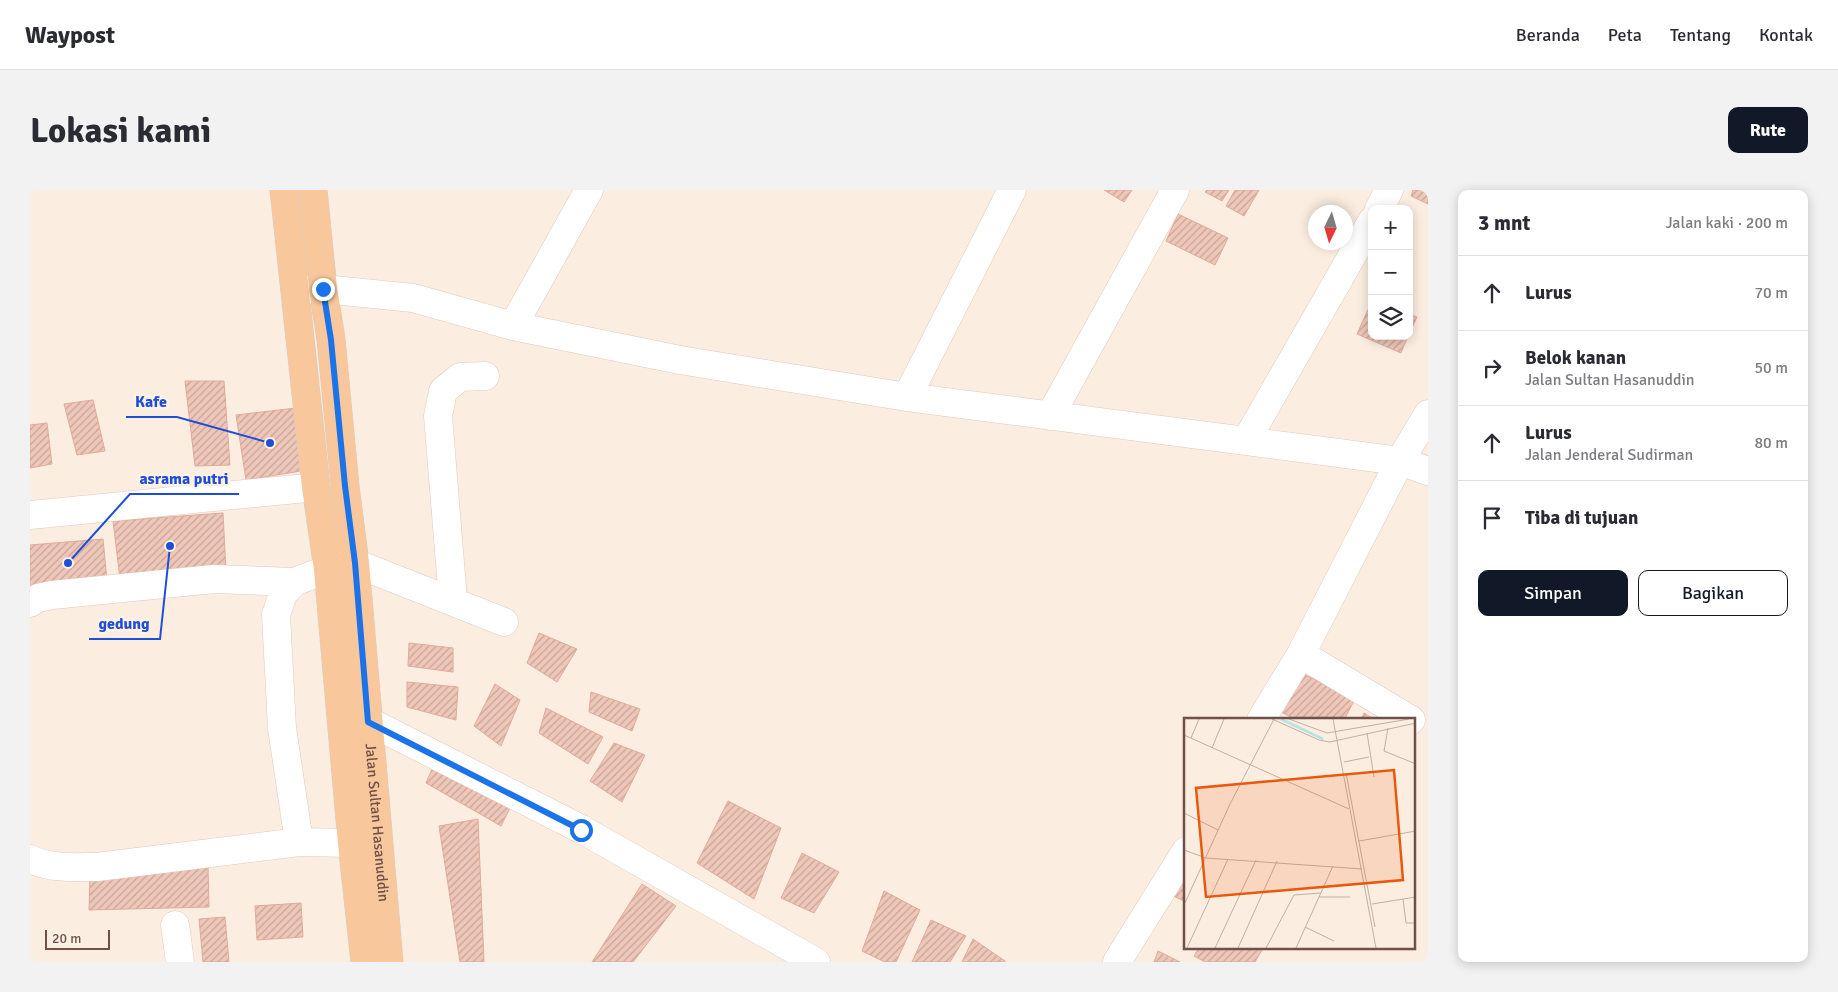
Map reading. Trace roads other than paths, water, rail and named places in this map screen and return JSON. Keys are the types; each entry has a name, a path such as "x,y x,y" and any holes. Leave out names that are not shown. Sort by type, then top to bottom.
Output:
{"main road":[{"path":"284,190 316,487 328,569 352,843 365,962"},
{"name":"Jalan Sultan Hasanuddin","path":"313,190 355,563 390,962"}],"street":[{"path":"513,326 589,190"},
{"path":"907,397 1012,190"},
{"path":"1050,416 1175,190"},
{"path":"1381,205 1389,190"},
{"path":"1246,441 1368,228"},
{"path":"295,290 323,289 413,298 513,326 680,360 907,397 1400,461 1428,471"},
{"path":"453,600 438,416 443,391 460,377 485,376"},
{"path":"1262,718 1301,654 1400,461 1428,414"},
{"path":"30,515 316,487"},
{"path":"30,603 38,598 52,595 214,579 294,582 328,569 355,563 453,600 504,622"},
{"path":"294,582 283,594 276,615 282,728 299,842"},
{"path":"1301,654 1408,718"},
{"path":"368,722 581,830 816,962"},
{"path":"1416,723 1428,730"},
{"path":"30,859 40,864 97,868 299,842 352,843"},
{"path":"1117,962 1184,854"},
{"path":"175,925 180,962"}],"place":[{"name":"Kafe","path":"270,443"},
{"name":"gedung","path":"170,546"},
{"name":"asrama putri","path":"68,563"}]}
